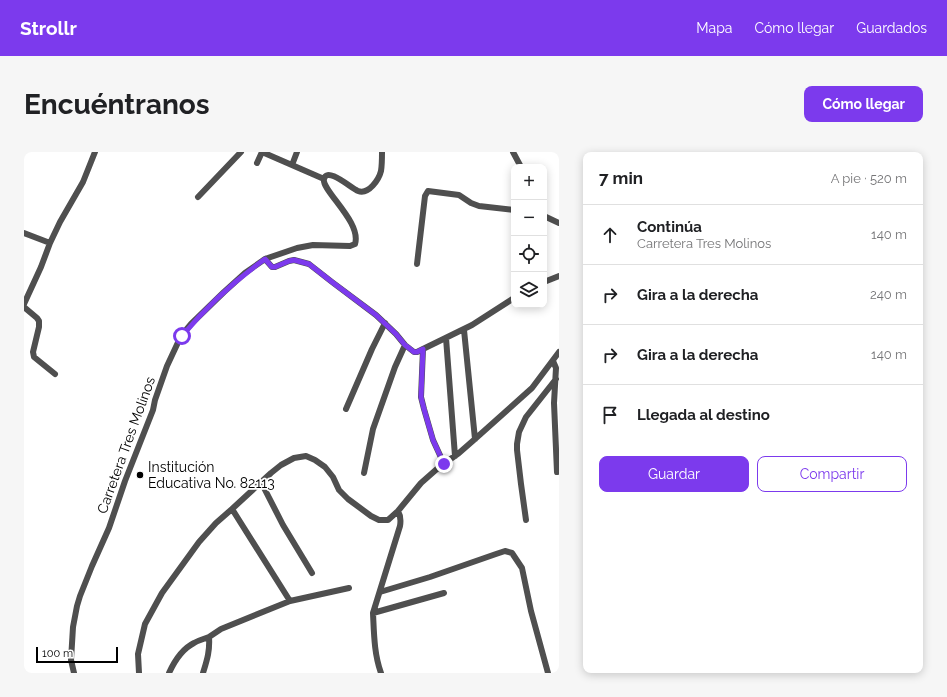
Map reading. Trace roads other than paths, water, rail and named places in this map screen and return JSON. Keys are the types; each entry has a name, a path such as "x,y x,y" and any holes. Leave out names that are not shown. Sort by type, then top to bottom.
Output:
{"street":[{"path":"24,304 50,243 82,182 95,152"},
{"path":"198,197 241,152"},
{"path":"257,163 262,152 324,179 327,175 338,178 358,192 371,188 378,178 381,170 382,152"},
{"path":"292,165 297,152"},
{"path":"513,152 519,164"},
{"name":"Carretera Tres Molinos","path":"74,673 71,660 73,634 80,596 109,528 132,461 153,410 167,366 179,341 191,324 211,304 245,274 265,259 297,248 313,245 350,246 354,244 356,240 355,233 350,219 328,189 324,179"},
{"path":"417,264 425,196 428,192 459,195 471,203 479,206 511,210"},
{"path":"547,217 559,223"},
{"path":"24,233 50,243"},
{"path":"265,259 272,267 294,260 309,264 385,322 405,345 414,352 417,352 464,330 511,300"},
{"path":"547,281 559,276"},
{"path":"24,308 39,321 33,352 34,357 55,374"},
{"path":"346,409 385,322"},
{"path":"464,330 475,439"},
{"path":"446,338 455,456"},
{"path":"364,473 373,429 395,367 405,345"},
{"path":"423,349 421,397 433,440 444,464"},
{"path":"139,673 138,654 145,624 169,583 199,542 216,523 281,465 294,458 306,456 315,460 325,467 333,477 339,490 348,499 371,516 379,520 388,520 398,511 421,483 475,439 532,388 559,352"},
{"path":"553,361 556,368 554,404 557,472"},
{"path":"526,520 517,450 519,432 526,417 556,379"},
{"path":"261,482 283,526 312,573"},
{"path":"232,509 290,601"},
{"path":"381,673 377,663 373,613 401,520 398,511"},
{"path":"380,592 430,577 505,551 512,553 522,568 531,610 548,673"},
{"path":"169,673 181,653 192,643 209,637 221,629 290,601 348,588"},
{"path":"373,613 444,593"},
{"path":"204,673 210,646 209,637"}],"place":[{"name":"Institución Educativa No. 82113","path":"140,475"}]}
